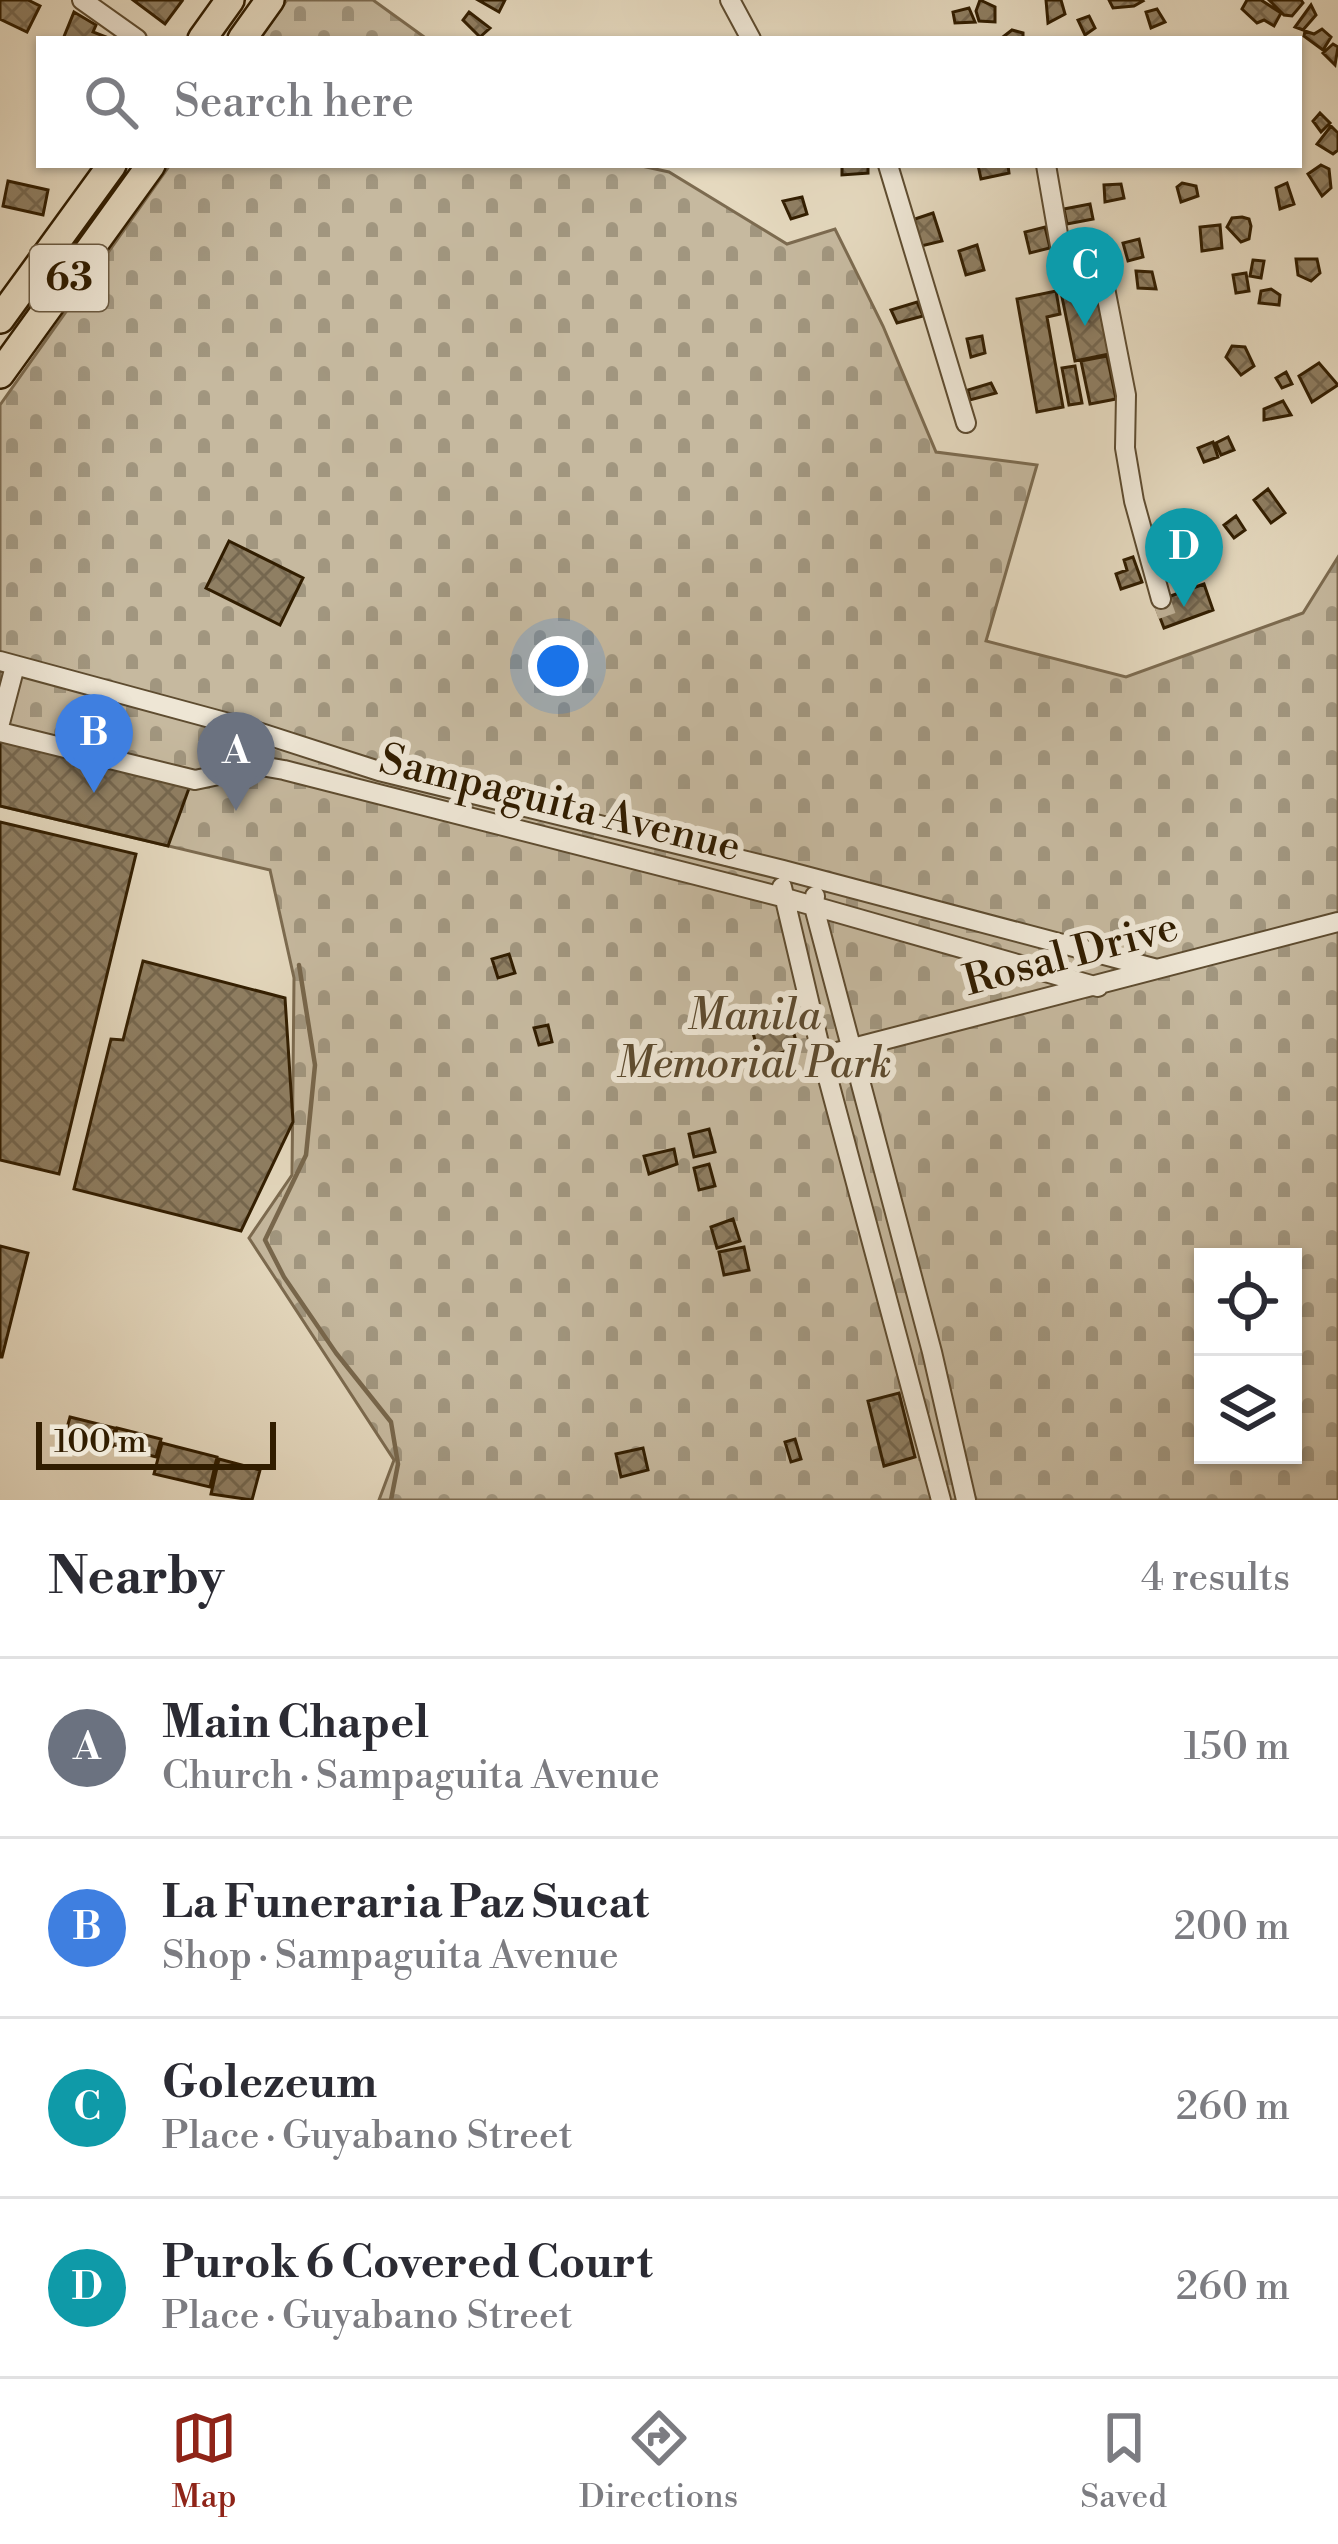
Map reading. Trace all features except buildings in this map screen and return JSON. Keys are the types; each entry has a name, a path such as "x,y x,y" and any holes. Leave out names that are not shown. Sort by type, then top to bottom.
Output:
{"main road":[{"path":"204,36 230,0"},
{"path":"244,36 270,0"},
{"name":"63","path":"0,319 110,168"},
{"name":"63","path":"0,374 149,168"}],"street":[{"path":"82,0 132,36"},
{"path":"730,0 749,36"},
{"path":"888,168 966,423"},
{"path":"1047,168 1067,286 1098,281 1105,288 1126,394 1125,448 1134,501 1161,599"},
{"path":"0,727 8,664"},
{"name":"Sampaguita Avenue","path":"8,664 236,725 419,782 783,870 1156,969"},
{"name":"Sampaguita Avenue","path":"0,727 195,780 261,766 782,897 1098,988"},
{"path":"413,804 419,782"},
{"path":"783,870 782,897 941,1500"},
{"path":"817,880 814,907 967,1500"},
{"name":"Rosal Drive","path":"822,1056 1338,922"}],"green space":[{"path":"287,0 373,0 423,36 262,36"},
{"name":"Manila Memorial Park","path":"168,168 651,168 669,172 787,244 835,229 883,326 936,452 1037,465 986,641 1126,677 1303,613 1338,557 1338,1500 379,1500 394,1460 249,1238 292,1175 294,978 270,870 0,806 0,405"}],"waterway":[{"path":"299,965 315,1065 306,1155 265,1240 336,1353 391,1422 398,1464 391,1500"}],"tunnel":[{"path":"1161,599 1168,619"}],"place":[{"name":"Golezeum","path":"1085,326"},
{"name":"Purok 6 Covered Court","path":"1184,607"},
{"name":"La Funeraria Paz Sucat","path":"94,793"},
{"name":"Main Chapel","path":"236,811"}]}
